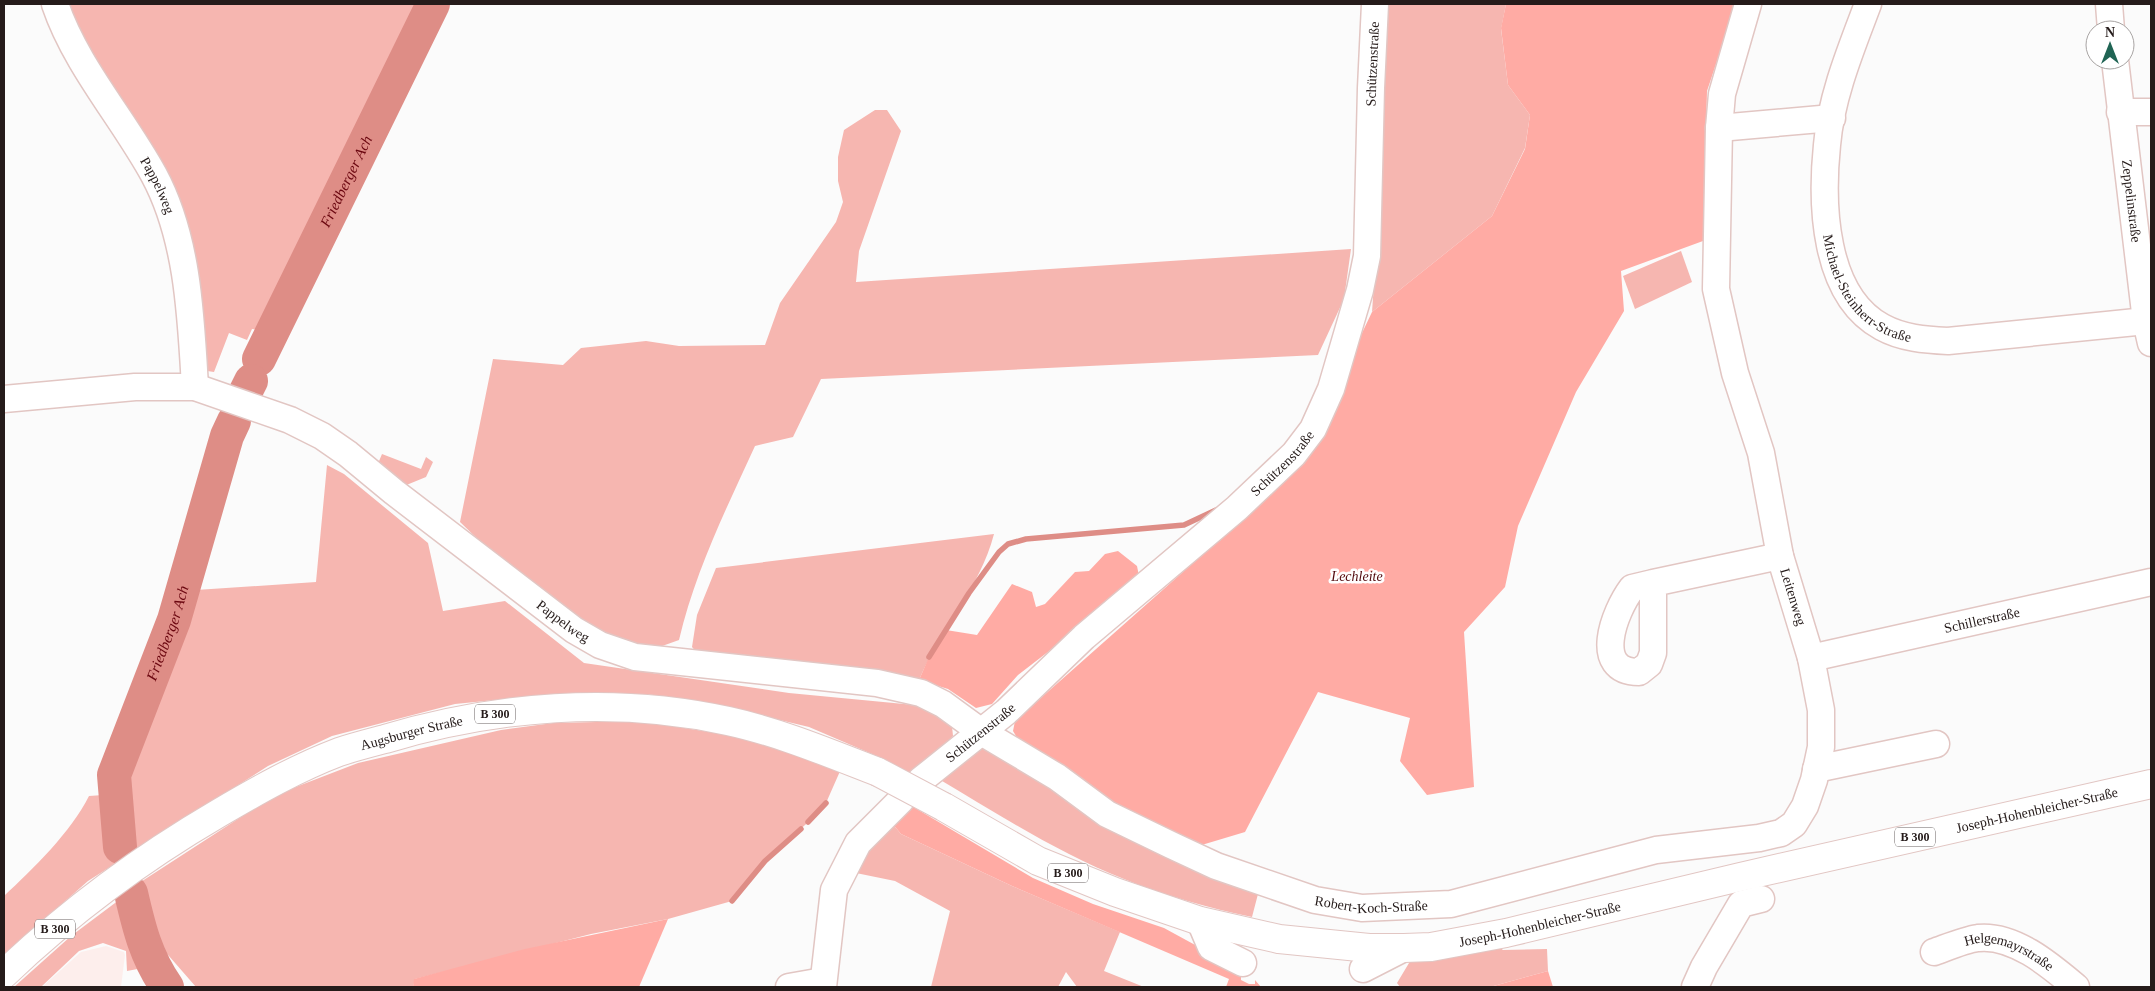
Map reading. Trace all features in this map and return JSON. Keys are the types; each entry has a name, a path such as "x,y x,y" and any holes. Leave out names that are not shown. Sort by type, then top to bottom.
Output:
{"main road":[{"name":"Augsburger Straße","path":"4,974 107,886 180,836 281,778 340,752 470,717 555,708 613,708 671,711 728,721 800,741 878,772 944,807"},
{"name":"Joseph-Hohenbleicher-Straße","path":"944,807 1038,861 1115,892 1200,921 1279,939 1369,948 1404,948 1431,946 1506,933 1740,877 2151,784"}],"street":[{"name":"Pappelweg","path":"56,4 60,18 94,79 154,175 172,213 182,252 195,387"},
{"name":"Schützenstraße","path":"921,780 1006,712 1084,637 1237,508 1294,454 1313,429 1331,389 1360,290 1367,256 1375,4"},
{"name":"Leitenweg","path":"1748,4 1722,94 1719,128 1716,289 1734,369 1761,453 1780,556 1811,658 1821,710 1821,747 1805,806 1794,824"},
{"name":"Michael-Steinherr-Straße","path":"1868,4 1848,58 1832,118 1827,144 1825,186 1828,234 1837,273 1854,304 1881,327 1915,339 1948,341 2149,332"},
{"path":"2108,4 2110,20"},
{"name":"Zeppelinstraße","path":"2116,70 2149,332"},
{"path":"2120,112 2151,112"},
{"path":"1719,128 1832,118"},
{"name":"Pappelweg","path":"4,400 80,398 195,387 290,420 488,573 600,645 635,657 868,682 922,693 943,704 980,731"},
{"path":"1653,583 1780,556"},
{"name":"Schillerstraße","path":"1811,658 2151,582"},
{"name":"Robert-Koch-Straße","path":"980,731 1057,778 1107,814 1216,866 1314,900 1362,908 1451,904 1656,850 1759,838 1781,833 1794,824"},
{"path":"1816,768 1936,744"},
{"path":"789,987 823,984 834,890 858,843 901,800"},
{"path":"1695,987 1704,967 1741,904 1761,899"},
{"path":"1200,921 1211,946 1243,964"},
{"name":"Helgemayrstraße","path":"1934,952 1978,938 2008,942 2030,954 2076,987"},
{"path":"1363,969 1404,948"}],"shaded area":[{"path":"43,4 442,4 410,64 342,211 325,235 276,332 252,329 247,340 229,333 214,372 194,369 165,232 148,189 88,89"},
{"path":"1381,4 1506,4 1501,29 1508,85 1530,115 1525,148 1492,216 1372,312 1378,227"},
{"path":"875,110 887,110 901,131 859,251 856,282 1351,249 1344,299 1318,355 821,379 793,437 755,446 702,565 679,640 651,650 604,636 519,579 460,522 493,359 563,365 581,348 646,341 679,346 765,345 780,303 836,222 843,202 838,181 838,157 844,130"},
{"path":"1681,251 1692,282 1635,309 1623,276"},
{"path":"382,454 421,469 426,457 433,462 426,477 404,486 377,466"},
{"path":"327,465 344,474 428,543 443,611 505,601 584,663 789,693 925,706 952,726 953,736 917,777 886,760 809,727 678,698 645,694 554,694 455,704 332,736 268,766 88,881 4,955 4,896 39,862 62,836 89,796 103,795 166,592 316,582"},
{"path":"994,534 988,554 970,591 919,680 697,653 692,647 697,615 716,568"},
{"path":"640,721 729,735 799,752 841,769 826,803 815,816 765,861 732,901 668,919 591,934 415,979 413,987 196,987 162,948 136,885 275,795 358,763 501,730 553,723"},
{"path":"981,744 1258,894 1252,917 1204,906 1172,896 1100,869 1029,832 937,778"},
{"path":"891,822 901,834 1012,886 1120,932 1104,971 1144,987 1077,987 1066,972 1058,987 931,987 950,911 895,881 856,873 880,831"},
{"path":"119,900 130,930 148,967 127,971 126,951 103,943 79,951 41,987 14,987 71,936"},
{"path":"1496,945 1503,950 1547,949 1548,971 1490,987 1400,987 1397,983 1412,958"},
{"path":"106,946 124,952 121,987 42,987 81,952"}],"green space":[{"name":"Lechleite","path":"1506,4 1736,4 1707,91 1703,241 1621,271 1624,311 1576,392 1518,526 1505,587 1464,632 1474,787 1427,795 1400,761 1410,718 1318,692 1245,832 1195,847 1112,805 1019,741 1013,731 1015,721 1245,517 1353,352 1372,312 1492,216 1525,149 1530,115 1508,85 1501,28"},
{"path":"1118,551 1137,566 1140,581 1018,675 992,704 976,708 948,689 919,680 929,657 946,630 977,635 1012,584 1032,592 1036,607 1045,604 1075,572 1089,571 1105,554"},
{"path":"910,805 1033,878 1093,904 1164,928 1241,970 1241,980 1249,984 1255,984 1255,980 1261,987 1226,987 1229,979 1012,886 901,834 891,822"},
{"path":"668,919 639,987 413,987 414,979 525,949"},
{"path":"1548,971 1553,987 1490,987"}],"waterway":[{"name":"Friedberger Ach","path":"259,359 433,4"},
{"name":"Friedberger Ach","path":"245,393 251,381"},
{"name":"Friedberger Ach","path":"120,847 114,775 174,620 227,436 234,421"},
{"path":"929,657 969,593 999,552 1008,544 1026,539 1184,525 1216,510"},
{"path":"808,822 826,803"},
{"path":"732,901 765,861 801,829"},
{"name":"Friedberger Ach","path":"131,893 148,953 167,987"}]}
